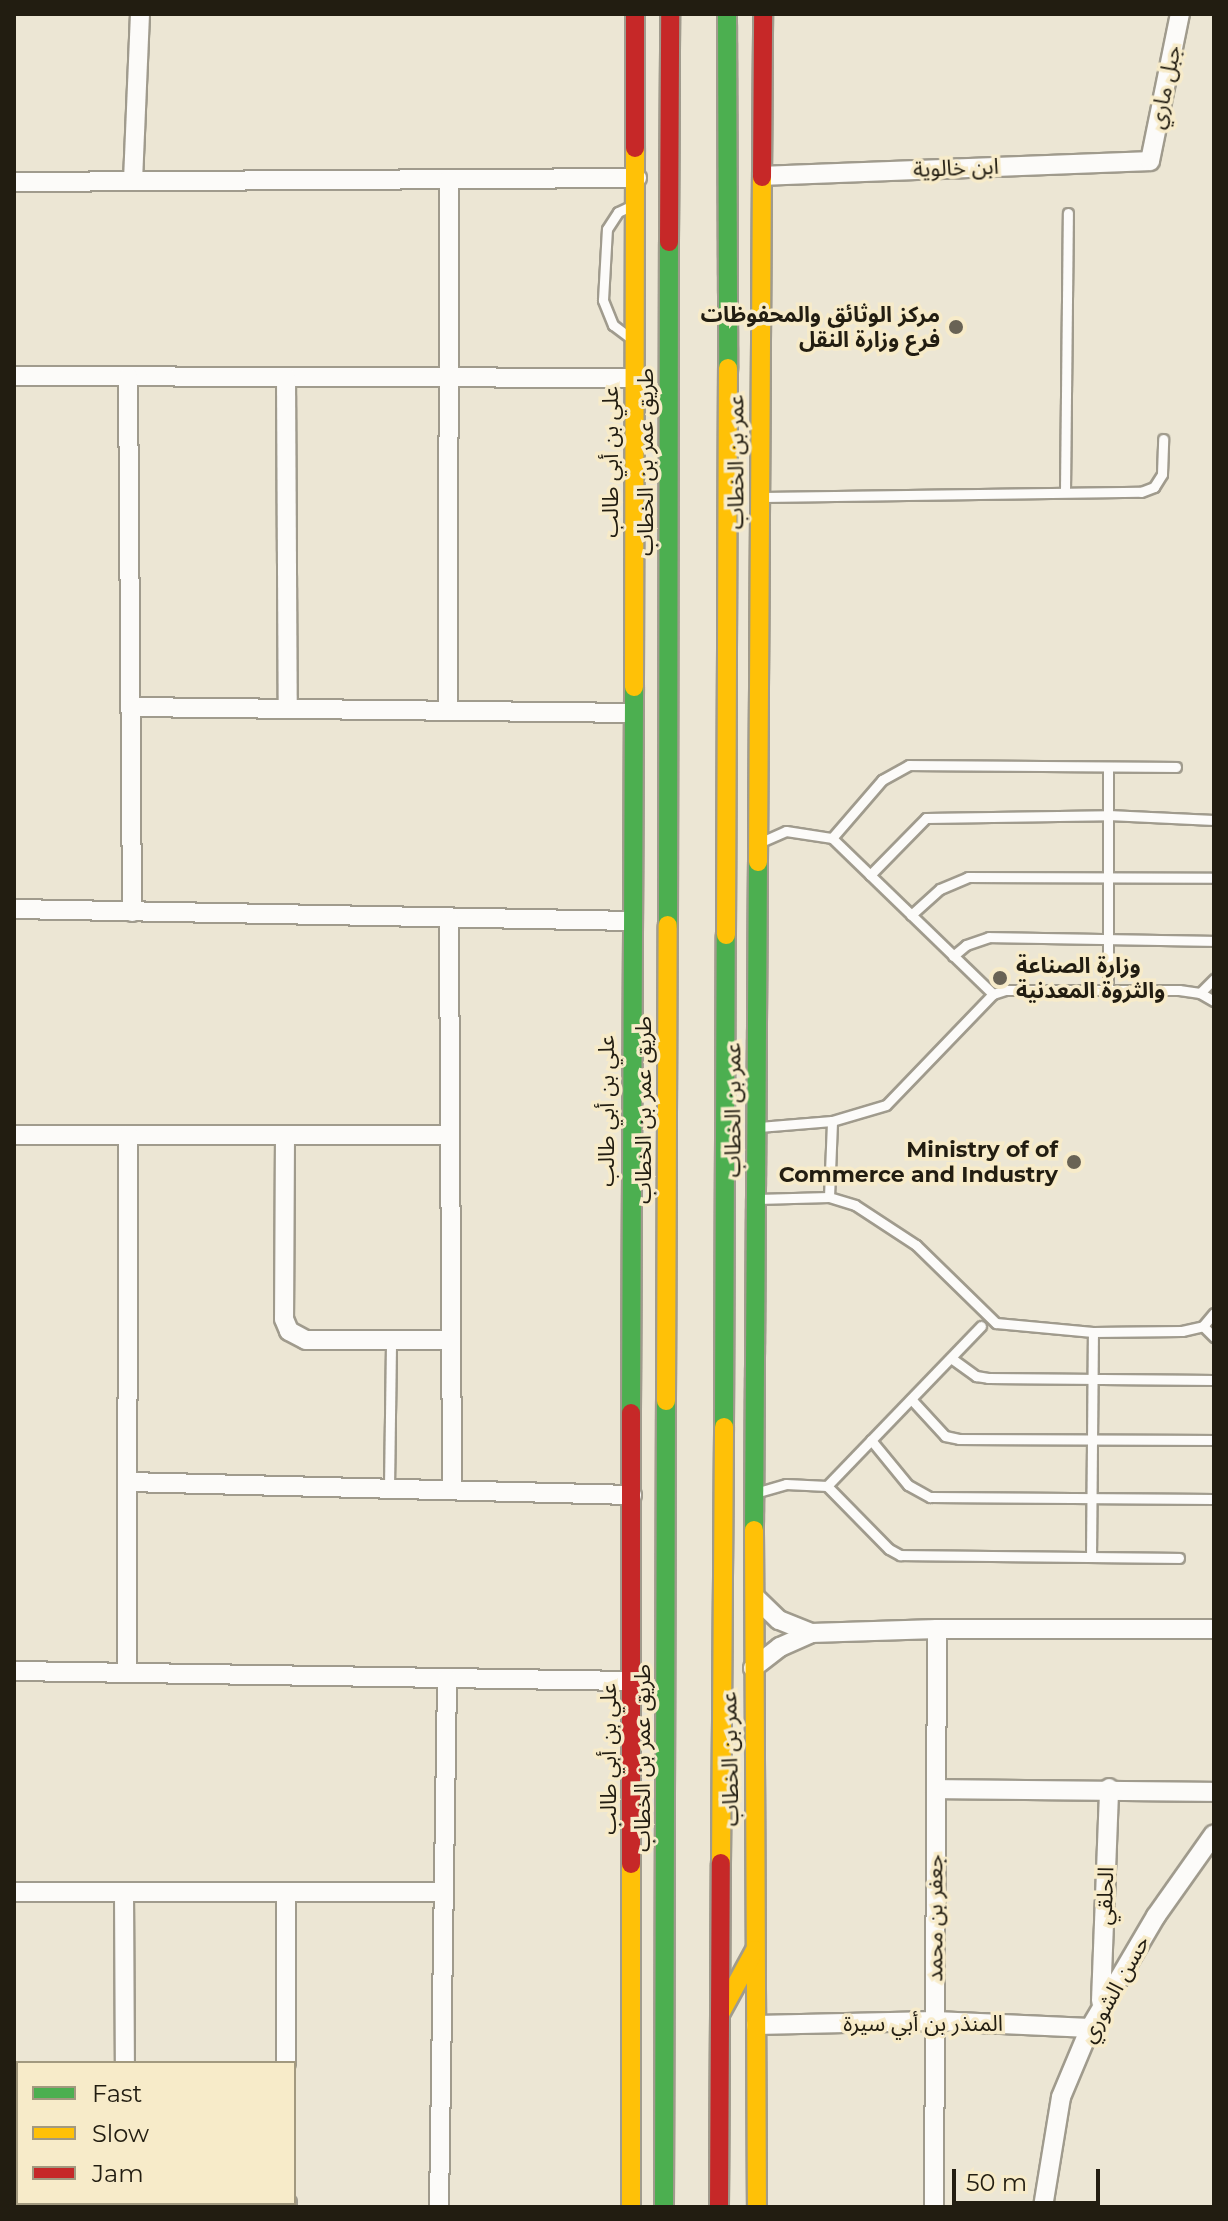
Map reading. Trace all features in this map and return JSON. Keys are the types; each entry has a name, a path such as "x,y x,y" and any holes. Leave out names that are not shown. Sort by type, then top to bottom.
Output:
{"street":[{"path":"133,181 140,14"},
{"name":"علي بن أبي طالب","path":"631,2207 634,2013 631,921 636,495 635,14"},
{"name":"طريق عمر بن الخطاب","path":"664,2207 670,14"},
{"path":"719,2207 728,659 727,14"},
{"name":"عمر بن الخطاب","path":"757,2207 753,1668 763,14"},
{"name":"جبل ماري","path":"1150,161 1180,14"},
{"path":"728,68 761,111"},
{"name":"ابن خالوية","path":"762,176 1150,161"},
{"path":"14,182 637,178"},
{"path":"448,711 449,179"},
{"path":"14,376 636,378"},
{"path":"128,377 132,912"},
{"path":"286,377 288,709"},
{"path":"636,495 670,553"},
{"path":"728,659 759,619"},
{"path":"131,707 633,713"},
{"path":"14,909 631,921"},
{"path":"449,918 452,1490"},
{"path":"14,1135 450,1135"},
{"path":"127,1673 128,1135"},
{"path":"285,1135 285,1326 294,1336 306,1340 451,1340"},
{"path":"128,1482 632,1495"},
{"path":"755,1597 779,1620 811,1633"},
{"path":"753,1668 780,1647 811,1633 937,1629 1214,1629"},
{"name":"جعفر بن محمد","path":"934,2207 937,1629"},
{"path":"14,1671 633,1681"},
{"path":"439,2207 447,1678"},
{"path":"936,1789 1109,1788 1214,1792"},
{"name":"الحلقي","path":"1101,2005 1109,1788"},
{"name":"حسن الشوري","path":"1043,2207 1061,2097 1090,2028 1156,1916 1214,1834"},
{"path":"14,1892 444,1892"},
{"path":"124,1892 125,2061"},
{"path":"286,1892 286,2061"},
{"path":"720,2014 756,1948"},
{"path":"634,2013 666,1959"},
{"name":"المنذر بن أبي سيرة","path":"756,2025 935,2021 1090,2028"}],"lane":[{"path":"636,341 613,325 603,300 607,229 618,212 637,204"},
{"path":"1065,491 1068,213"},
{"path":"760,497 1141,492 1154,487 1162,474 1163,439"},
{"path":"832,838 882,780 909,765 1176,767"},
{"path":"1108,768 1108,990"},
{"path":"870,875 926,818 1108,815 1214,820"},
{"path":"757,844 786,831 832,838 993,994"},
{"path":"911,915 940,889 968,877 1214,878"},
{"path":"953,956 966,945 989,937 1214,941"},
{"path":"1200,993 1214,979"},
{"path":"758,1127 832,1121 878,1108 898,1096 993,994 1005,990 1200,993 1214,1001"},
{"path":"829,1197 832,1121"},
{"path":"757,1199 829,1197 855,1205 900,1232 996,1323 1093,1332 1182,1331 1203,1326 1214,1313"},
{"path":"827,1486 981,1326"},
{"path":"1203,1326 1214,1337"},
{"path":"1091,1557 1093,1332"},
{"path":"389,1488 391,1340"},
{"path":"951,1358 976,1376 988,1378 1214,1380"},
{"path":"911,1399 945,1436 1214,1440"},
{"path":"871,1440 908,1485 930,1497 1214,1499"},
{"path":"755,1493 786,1484 827,1486 889,1549 900,1555 1179,1558"}],"traffic: fast":[{"path":"727,14 728,368"},
{"path":"668,925 669,242"},
{"path":"631,1413 634,687"},
{"path":"754,1530 758,862"},
{"path":"724,1427 726,935"},
{"path":"664,2207 666,1401"}],"traffic: slow":[{"path":"634,687 635,148"},
{"path":"758,862 762,177"},
{"path":"726,935 728,368"},
{"path":"666,1401 668,925"},
{"path":"721,1863 724,1427"},
{"path":"754,1530 757,2207"},
{"path":"631,1864 631,2207"},
{"path":"720,2014 755,1950"}],"traffic: jam":[{"path":"635,14 635,148"},
{"path":"669,242 670,14"},
{"path":"762,177 763,14"},
{"path":"631,1413 631,1864"},
{"path":"719,2207 721,1863"}],"place":[{"name":"مركز الوثائق والمحفوظات فرع وزارة النقل","path":"956,327"},
{"name":"وزارة الصناعة والثروة المعدنية","path":"1000,978"},
{"name":"Ministry of of Commerce and Industry","path":"1074,1162"}]}
